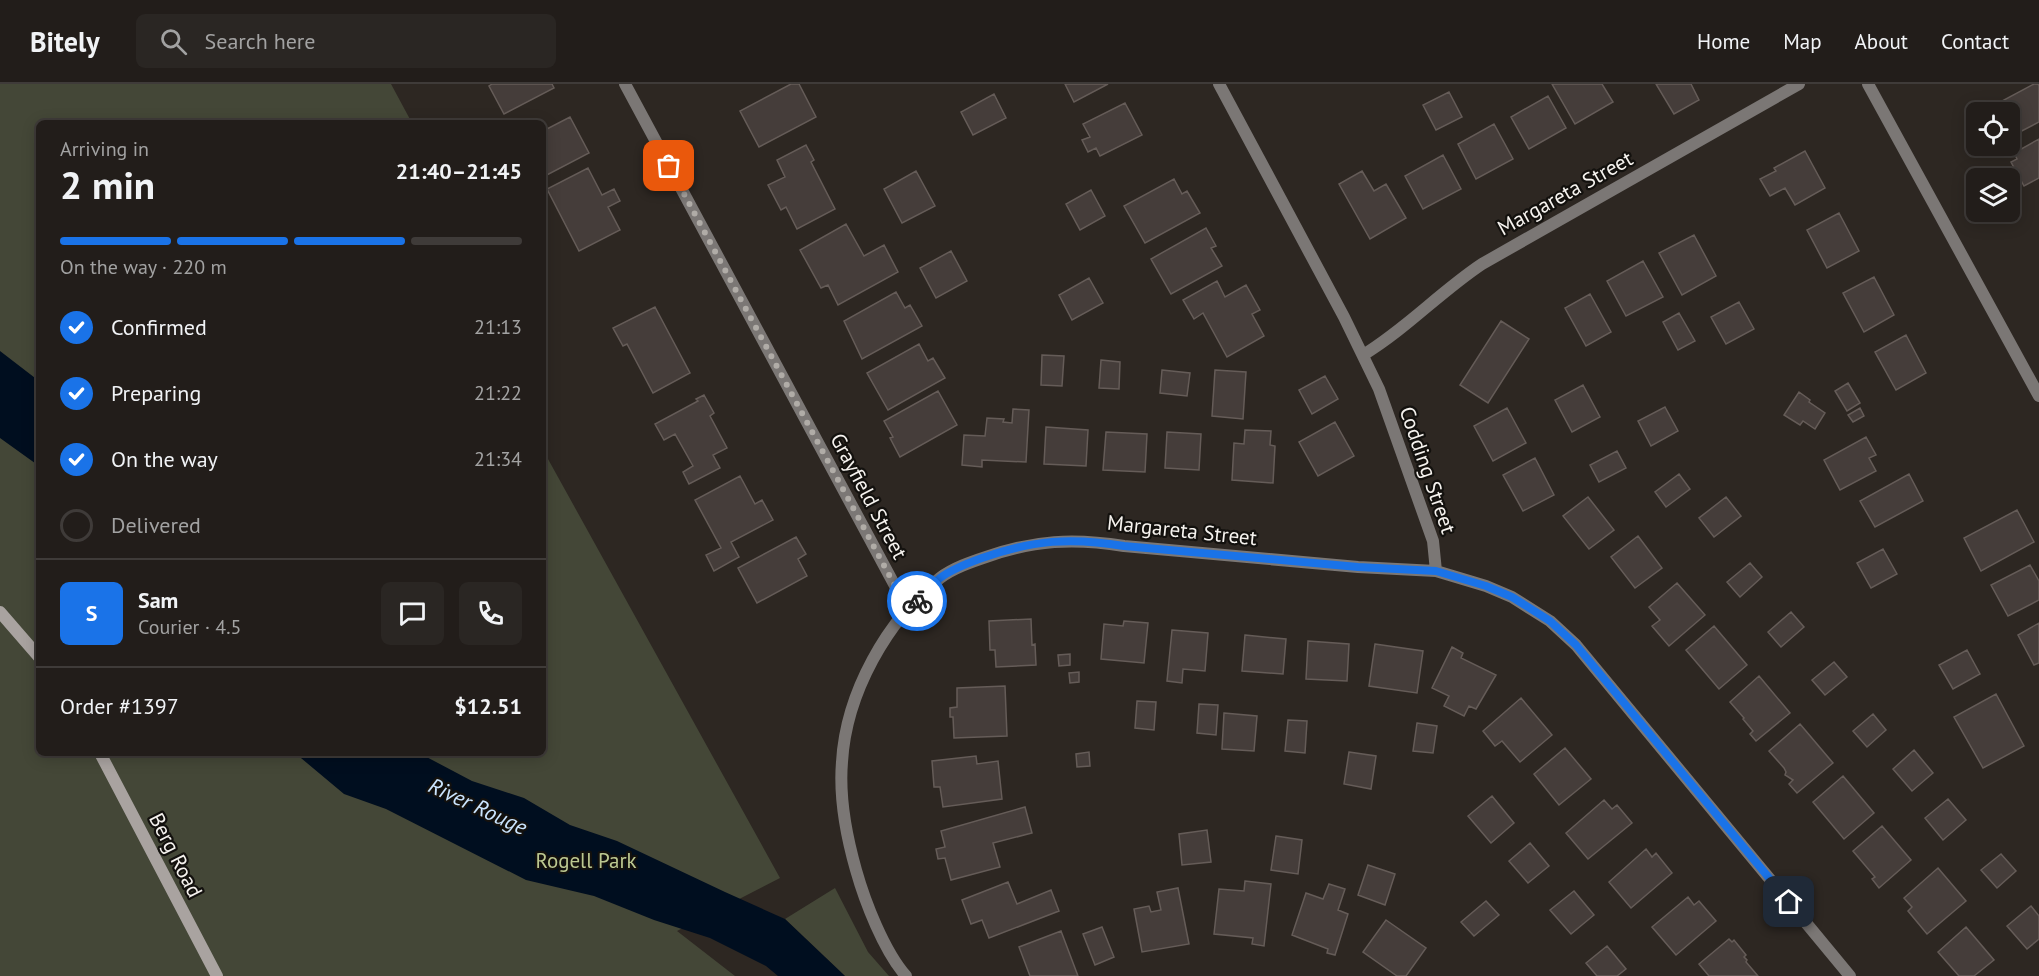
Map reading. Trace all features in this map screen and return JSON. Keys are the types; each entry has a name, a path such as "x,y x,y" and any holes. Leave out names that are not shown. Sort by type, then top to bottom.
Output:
{"street":[{"name":"Grayfield Street","path":"625,84 908,610"},
{"name":"Codding Street","path":"1219,84 1379,389 1433,541 1436,571"},
{"name":"Margareta Street","path":"1363,355 1386,341 1458,280 1482,264 1799,84"},
{"path":"1868,84 2039,396"},
{"name":"Margareta Street","path":"908,610 941,577 969,562 1013,547 1059,540 1096,541 1124,546 1358,567 1436,571"},
{"path":"1436,571 1486,586 1512,597 1550,621 1576,645 1850,976"},
{"path":"906,976 888,949 862,890 848,842 842,792 842,762 845,739 862,681 894,625 908,610"},
{"path":"0,612 36,654"},
{"name":"Berg Road","path":"102,756 217,976"}],"green space":[{"name":"Rogell Park","path":"0,84 391,84 410,120 36,120 36,756 546,756 546,455 780,878 677,931 735,976 0,976"},
{"path":"835,888 868,952 889,976 845,976 785,919"}],"water":[{"path":"0,351 36,379 36,464 0,438"},
{"name":"River Rouge","path":"299,756 425,756 472,781 524,798 570,825 617,841 785,919 845,976 778,976 766,966 710,938 654,920 594,896 526,880 386,809 344,794"}],"building":[{"path":"492,84 552,84 554,88 504,114 489,86"},
{"path":"791,84 799,84 816,117 759,147 740,111"},
{"path":"1065,84 1108,84 1074,102"},
{"path":"1552,84 1602,84 1613,102 1575,124"},
{"path":"1656,84 1691,84 1699,100 1674,114"},
{"path":"2038,84 2039,122 2020,132 2020,102 2000,102"},
{"path":"1449,92 1462,117 1436,130 1423,105"},
{"path":"994,94 1006,118 973,135 961,112"},
{"path":"1548,96 1566,128 1529,149 1511,117"},
{"path":"1125,103 1142,135 1100,156 1096,148 1088,152 1082,140 1090,137 1083,124"},
{"path":"570,117 589,153 546,175 546,129"},
{"path":"1494,124 1513,159 1476,179 1458,144"},
{"path":"2039,139 2039,178 2024,186 2020,179 2020,168 2014,168 2011,162 2017,159 2016,156 2020,156 2020,150"},
{"path":"806,145 814,160 811,162 835,209 797,229 786,207 781,210 768,185 785,177 777,160"},
{"path":"1805,151 1825,188 1795,205 1785,188 1770,196 1760,179 1776,171 1774,168"},
{"path":"1443,155 1461,189 1423,209 1405,176"},
{"path":"588,168 602,195 614,189 620,201 608,207 620,230 579,251 547,189"},
{"path":"916,171 935,206 902,223 884,189"},
{"path":"1362,171 1374,191 1386,184 1406,218 1370,239 1339,184"},
{"path":"1174,179 1182,194 1187,191 1200,213 1145,243 1124,206"},
{"path":"1091,190 1105,216 1080,230 1066,204"},
{"path":"1839,213 1859,251 1827,268 1807,230"},
{"path":"846,224 864,256 884,245 898,272 838,305 828,285 821,288 800,250"},
{"path":"1206,228 1216,246 1211,248 1222,266 1171,294 1151,259"},
{"path":"1694,235 1716,276 1682,295 1659,253"},
{"path":"951,251 967,281 936,298 920,268"},
{"path":"1643,261 1663,297 1626,316 1607,281"},
{"path":"1874,277 1894,315 1864,332 1843,293"},
{"path":"1089,278 1103,303 1072,320 1059,295"},
{"path":"1217,281 1225,297 1246,285 1260,310 1252,314 1264,336 1227,357 1203,313 1194,319 1183,300"},
{"path":"896,292 905,308 910,305 922,326 862,359 844,321"},
{"path":"1590,294 1611,332 1586,346 1565,308"},
{"path":"1739,302 1754,329 1726,344 1711,317"},
{"path":"655,307 690,373 653,393 627,344 623,346 613,328"},
{"path":"1679,313 1695,341 1678,350 1663,322"},
{"path":"1501,321 1529,339 1488,403 1460,385"},
{"path":"1906,335 1926,373 1896,390 1875,352"},
{"path":"919,344 928,361 933,358 945,378 888,410 867,373"},
{"path":"1042,355 1064,356 1062,386 1041,385"},
{"path":"1101,360 1120,362 1119,389 1099,388"},
{"path":"1162,370 1190,373 1187,396 1160,393"},
{"path":"1215,370 1246,372 1243,419 1212,416"},
{"path":"1325,376 1338,399 1312,414 1299,390"},
{"path":"1848,383 1860,403 1847,411 1835,391"},
{"path":"1583,385 1600,417 1572,432 1555,400"},
{"path":"938,391 957,425 900,457 884,421"},
{"path":"1799,392 1825,413 1815,429 1803,421 1800,425 1784,415"},
{"path":"704,395 714,413 710,416 727,448 713,455 720,468 689,484 683,472 693,466 675,434 664,440 655,424 698,401 696,399"},
{"path":"1665,407 1678,431 1651,446 1638,421"},
{"path":"1507,408 1526,443 1493,461 1474,426"},
{"path":"1860,408 1864,416 1853,422 1848,415"},
{"path":"1013,409 1029,410 1026,462 982,460 982,467 962,465 964,435 985,436 987,418 1004,419 1003,422 1012,423"},
{"path":"1335,422 1354,456 1318,476 1299,442"},
{"path":"1046,427 1088,430 1086,466 1044,464"},
{"path":"1245,430 1271,431 1270,445 1275,446 1273,483 1232,480 1234,443 1244,444"},
{"path":"1106,432 1147,434 1145,472 1103,470"},
{"path":"1167,432 1201,434 1199,470 1165,468"},
{"path":"1866,437 1876,455 1869,458 1876,471 1840,490 1824,460"},
{"path":"1617,451 1626,468 1599,482 1590,465"},
{"path":"1535,458 1554,495 1523,511 1503,475"},
{"path":"1679,474 1690,489 1666,507 1655,492"},
{"path":"1909,474 1923,501 1875,527 1860,501"},
{"path":"740,476 755,504 762,500 773,520 731,542 739,557 714,571 706,555 721,548 695,500"},
{"path":"1588,497 1614,530 1589,549 1563,516"},
{"path":"1726,497 1741,516 1714,537 1699,518"},
{"path":"2017,510 2034,542 1981,571 1964,538"},
{"path":"1638,536 1662,568 1635,588 1611,557"},
{"path":"796,537 806,554 798,559 807,576 757,603 738,568"},
{"path":"1883,549 1897,574 1871,588 1857,563"},
{"path":"1750,563 1762,577 1740,597 1727,582"},
{"path":"2030,565 2039,581 2039,600 2008,616 1991,585"},
{"path":"1677,583 1705,615 1669,646 1652,626 1660,620 1649,607"},
{"path":"1791,612 1804,627 1781,647 1768,632"},
{"path":"1031,619 1032,645 1035,644 1036,665 996,667 995,650 990,650 989,621"},
{"path":"1124,621 1148,623 1144,663 1101,659 1104,624 1123,626"},
{"path":"2039,623 2039,663 2034,665 2018,635"},
{"path":"1714,626 1747,665 1719,689 1686,650"},
{"path":"1172,630 1208,633 1205,671 1183,669 1182,683 1167,681"},
{"path":"1245,635 1286,639 1283,674 1242,671"},
{"path":"1308,641 1349,644 1347,681 1306,679"},
{"path":"1375,644 1423,651 1417,693 1369,686"},
{"path":"1452,647 1463,653 1461,658 1496,675 1476,709 1469,706 1464,716 1444,706 1449,696 1432,688"},
{"path":"1967,650 1980,674 1953,689 1939,665"},
{"path":"1070,654 1070,665 1059,666 1058,655"},
{"path":"1834,662 1847,677 1825,695 1812,680"},
{"path":"1079,672 1079,682 1070,683 1069,673"},
{"path":"1759,676 1790,713 1756,741 1750,734 1753,731 1730,702"},
{"path":"1005,686 1007,736 954,738 950,708 957,707 957,688"},
{"path":"1996,694 2024,746 1983,768 1954,717"},
{"path":"1521,698 1552,735 1520,762 1502,741 1495,746 1483,731"},
{"path":"1137,701 1156,702 1154,730 1135,728"},
{"path":"1199,704 1218,705 1216,735 1197,733"},
{"path":"1224,713 1257,716 1254,751 1222,749"},
{"path":"1873,714 1886,730 1867,747 1853,731"},
{"path":"1288,720 1307,721 1305,753 1285,751"},
{"path":"1417,723 1437,726 1433,753 1413,751"},
{"path":"1800,724 1833,763 1797,793 1789,784 1793,780 1785,775 1784,768 1769,751"},
{"path":"1565,748 1591,779 1559,805 1534,774"},
{"path":"1914,750 1933,773 1912,791 1893,769"},
{"path":"1089,752 1090,766 1077,767 1076,754"},
{"path":"1349,752 1376,756 1371,789 1344,784"},
{"path":"976,756 977,764 998,761 1002,799 943,807 940,787 934,787 932,761"},
{"path":"1843,776 1874,813 1844,839 1813,802"},
{"path":"1492,796 1514,823 1491,843 1468,816"},
{"path":"1948,799 1966,820 1943,840 1925,818"},
{"path":"1604,800 1612,809 1617,805 1632,823 1588,859 1566,833"},
{"path":"1025,807 1032,833 993,843 1000,867 951,880 945,858 938,859 936,849 945,847 941,831"},
{"path":"1882,826 1911,860 1879,888 1872,879 1875,877 1853,851"},
{"path":"1207,830 1211,862 1182,865 1179,834"},
{"path":"1276,836 1302,840 1298,874 1271,870"},
{"path":"1530,843 1549,866 1528,883 1509,861"},
{"path":"1646,849 1652,857 1656,853 1672,873 1631,908 1609,882"},
{"path":"2001,854 2016,871 1997,888 1981,870"},
{"path":"1368,865 1395,874 1385,905 1358,895"},
{"path":"1938,868 1966,901 1927,934 1908,911 1912,907 1904,898"},
{"path":"1245,881 1271,884 1264,946 1252,944 1253,938 1214,934 1219,889 1244,891"},
{"path":"1008,882 1017,904 1051,890 1059,911 989,938 982,920 971,924 962,900"},
{"path":"1329,884 1345,889 1338,910 1348,914 1335,955 1327,953 1328,949 1292,935 1306,893 1323,899"},
{"path":"1178,888 1189,944 1142,952 1134,909 1149,906 1151,912 1161,910 1157,892"},
{"path":"1574,891 1594,915 1571,934 1550,910"},
{"path":"1688,897 1694,905 1699,901 1716,921 1676,955 1652,927"},
{"path":"1486,901 1499,915 1474,936 1461,922"},
{"path":"2031,906 2039,916 2039,939 2027,949 2007,926"},
{"path":"1386,920 1426,948 1406,976 1397,976 1363,952"},
{"path":"1102,927 1114,957 1095,965 1083,934"},
{"path":"1966,927 1994,960 1974,976 1959,976 1938,952"},
{"path":"1061,931 1078,976 1030,976 1019,947"},
{"path":"1729,939 1732,942 1734,940 1746,955 1744,957 1746,962 1758,976 1709,976 1699,964"},
{"path":"1607,946 1626,969 1617,976 1597,976 1586,963"}],"way so far":[{"path":"669,166 908,610 917,601"}],"route":[{"path":"917,601 941,577 969,562 1013,547 1059,540 1096,541 1124,546 1358,567 1436,571 1486,586 1512,597 1550,621 1576,645 1789,902"}]}
